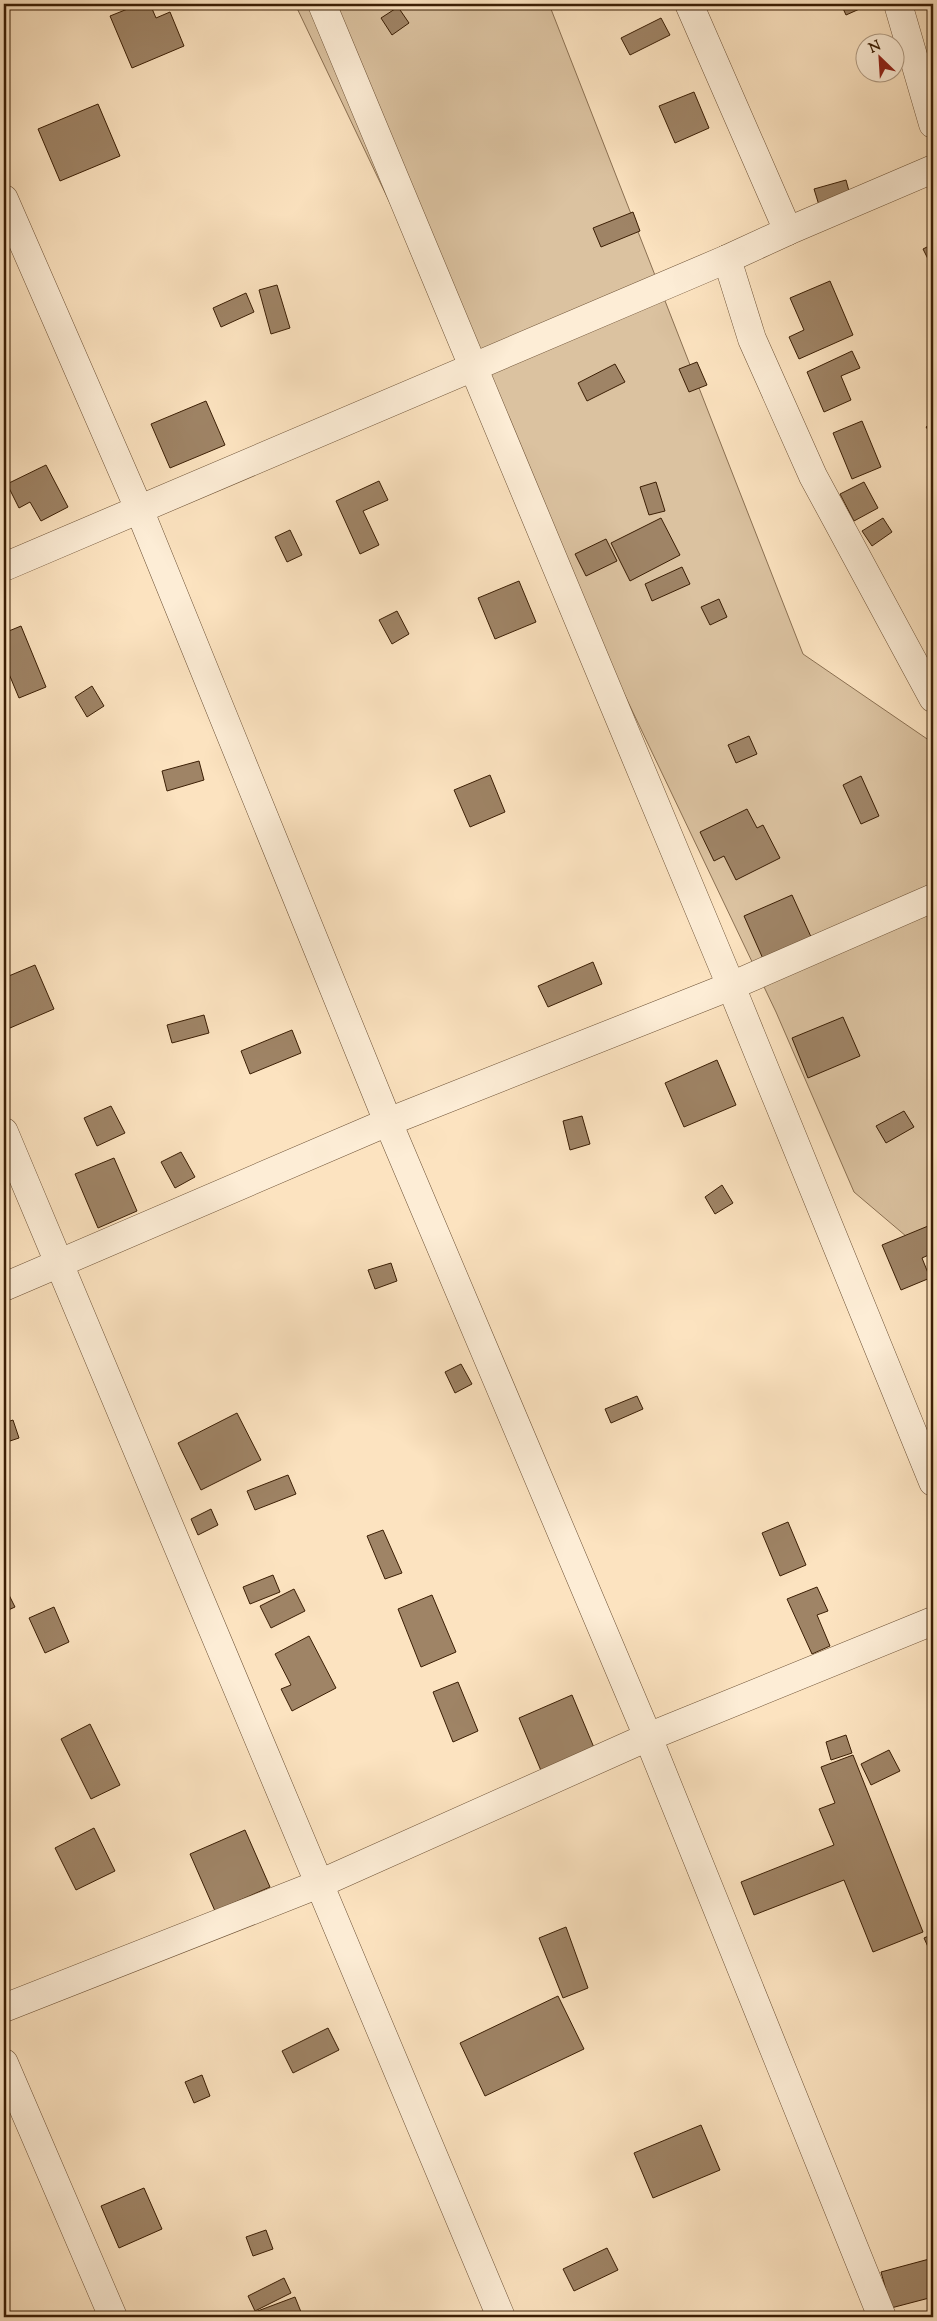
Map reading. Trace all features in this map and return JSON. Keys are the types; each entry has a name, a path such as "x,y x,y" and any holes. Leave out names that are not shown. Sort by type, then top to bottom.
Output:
{"street":[{"path":"322,4 731,986 933,1482"},
{"path":"689,4 788,231"},
{"path":"898,4 933,124"},
{"path":"4,567 727,260 788,231 933,169"},
{"path":"4,199 139,509 388,1122 648,1737 882,2317"},
{"path":"727,260 752,339 813,476 933,698"},
{"path":"4,1287 388,1122 731,986 933,898"},
{"path":"4,1132 501,2317"},
{"path":"4,2008 319,1884 648,1737 933,1621"},
{"path":"4,2063 113,2317"}],"shaded area":[{"path":"295,4 549,4 803,654 933,743 933,1259 854,1192 776,1012"}],"building":[{"path":"140,4 150,4 156,18 170,12 184,46 132,68 110,16"},
{"path":"841,4 862,4 864,7 846,15"},
{"path":"398,7 409,23 392,35 381,18"},
{"path":"661,18 670,35 630,55 621,38"},
{"path":"694,92 709,128 675,143 659,106"},
{"path":"98,104 120,156 60,181 38,129"},
{"path":"846,180 853,206 822,215 814,189"},
{"path":"633,212 640,231 601,247 593,228"},
{"path":"933,244 933,269 923,249"},
{"path":"830,281 853,335 799,359 789,337 804,330 790,298"},
{"path":"277,285 290,328 271,334 259,290"},
{"path":"246,293 254,312 221,327 213,308"},
{"path":"852,351 860,368 841,376 851,400 824,412 807,372"},
{"path":"697,362 707,385 689,392 679,369"},
{"path":"615,364 625,382 587,401 578,383"},
{"path":"206,401 225,445 170,468 151,424"},
{"path":"862,421 881,467 852,479 833,433"},
{"path":"933,422 933,437 926,427"},
{"path":"46,465 68,507 41,521 30,502 19,508 7,484"},
{"path":"379,481 388,500 363,511 379,545 360,554 336,501"},
{"path":"656,482 665,511 649,515 640,487"},
{"path":"864,482 878,508 854,521 840,494"},
{"path":"661,518 680,555 630,581 611,543"},
{"path":"883,518 892,532 872,546 862,531"},
{"path":"290,530 302,555 287,562 275,537"},
{"path":"606,539 617,561 586,576 575,554"},
{"path":"682,567 690,584 652,601 645,584"},
{"path":"519,581 536,622 495,639 478,598"},
{"path":"719,599 727,617 710,625 701,607"},
{"path":"397,611 409,634 392,644 379,620"},
{"path":"21,626 46,687 19,698 4,662 4,633"},
{"path":"92,686 104,706 87,717 75,697"},
{"path":"749,736 757,754 736,763 728,745"},
{"path":"199,761 204,780 167,791 162,771"},
{"path":"490,775 505,812 470,827 454,790"},
{"path":"861,776 879,816 861,824 843,785"},
{"path":"747,809 757,828 763,825 780,858 736,880 724,856 714,861 700,832"},
{"path":"792,895 812,939 764,961 744,916"},
{"path":"593,962 602,984 548,1007 538,986"},
{"path":"35,965 54,1009 10,1028 4,1014 4,978"},
{"path":"204,1015 209,1033 172,1043 167,1025"},
{"path":"843,1017 860,1056 808,1078 792,1038"},
{"path":"292,1030 301,1053 250,1074 241,1051"},
{"path":"717,1060 736,1105 684,1127 665,1083"},
{"path":"111,1106 125,1133 97,1146 84,1118"},
{"path":"904,1111 914,1127 886,1143 876,1126"},
{"path":"582,1116 590,1144 570,1150 563,1121"},
{"path":"181,1152 195,1177 175,1188 161,1162"},
{"path":"114,1158 137,1211 98,1228 75,1174"},
{"path":"722,1185 733,1203 715,1214 705,1197"},
{"path":"933,1224 933,1253 922,1258 930,1278 901,1290 882,1245"},
{"path":"391,1263 397,1281 375,1289 368,1270"},
{"path":"461,1364 472,1384 455,1393 445,1372"},
{"path":"637,1396 643,1409 611,1423 605,1409"},
{"path":"237,1413 261,1460 201,1490 178,1443"},
{"path":"13,1420 19,1438 4,1443 4,1423"},
{"path":"288,1475 296,1494 255,1510 247,1491"},
{"path":"211,1509 218,1525 198,1535 191,1519"},
{"path":"788,1522 806,1565 780,1576 762,1533"},
{"path":"383,1530 402,1573 385,1579 367,1536"},
{"path":"273,1575 280,1592 250,1604 243,1587"},
{"path":"817,1587 828,1611 817,1615 830,1646 812,1654 787,1599"},
{"path":"6,1589 15,1607 4,1612 4,1590"},
{"path":"294,1589 305,1611 271,1628 260,1606"},
{"path":"432,1595 456,1652 421,1667 398,1609"},
{"path":"54,1607 69,1642 45,1653 29,1618"},
{"path":"309,1636 336,1688 292,1711 281,1689 291,1685 275,1654"},
{"path":"458,1682 478,1731 453,1742 433,1692"},
{"path":"572,1695 595,1750 542,1773 519,1718"},
{"path":"90,1724 120,1785 91,1799 61,1739"},
{"path":"846,1735 852,1753 831,1760 826,1742"},
{"path":"889,1750 900,1771 871,1785 861,1764"},
{"path":"853,1755 923,1932 873,1952 844,1880 754,1915 741,1882 834,1845 819,1809 835,1803 821,1767"},
{"path":"94,1828 115,1871 76,1890 55,1848"},
{"path":"245,1830 270,1887 215,1911 190,1854"},
{"path":"566,1927 588,1988 563,1998 539,1938"},
{"path":"933,1934 933,1958 924,1938"},
{"path":"558,1996 584,2049 485,2096 460,2043"},
{"path":"328,2028 339,2050 293,2073 282,2051"},
{"path":"202,2075 210,2096 194,2103 185,2082"},
{"path":"701,2125 720,2170 653,2198 634,2153"},
{"path":"144,2188 162,2229 119,2248 101,2206"},
{"path":"266,2230 273,2249 253,2256 246,2237"},
{"path":"607,2248 618,2270 574,2291 563,2269"},
{"path":"933,2258 933,2297 891,2308 881,2272"},
{"path":"284,2278 291,2293 255,2311 248,2296"},
{"path":"295,2297 303,2317 257,2317 255,2312"}]}
